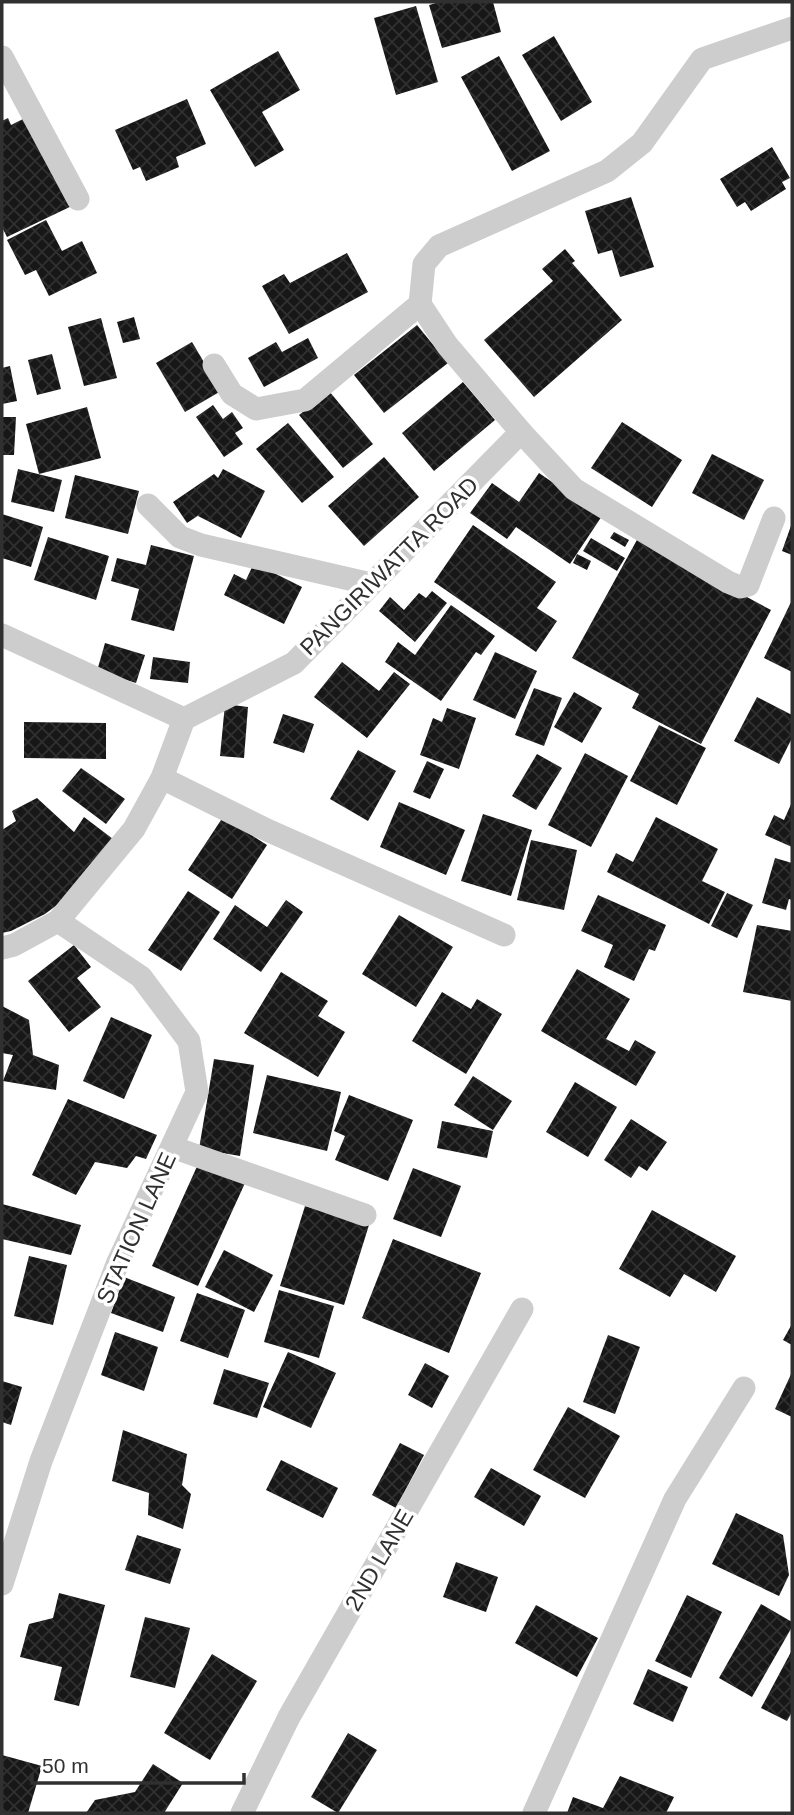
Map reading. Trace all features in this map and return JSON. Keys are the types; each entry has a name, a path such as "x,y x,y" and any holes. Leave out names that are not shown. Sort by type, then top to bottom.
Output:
{"street":[{"path":"774,518 748,585 740,587 573,489 447,345 420,304 424,264 439,246 607,171 642,143 702,59 792,28"},
{"path":"2,57 78,199"},
{"path":"214,365 232,394 256,409 305,400 420,304"},
{"name":"PANGIRIWATTA ROAD","path":"184,719 294,663 521,432"},
{"path":"148,505 180,537 201,545 372,584"},
{"path":"2,635 184,719 162,778 134,829 58,921 14,945 2,948"},
{"path":"162,778 267,830 504,935"},
{"name":"STATION LANE","path":"2,1584 46,1448 118,1262 197,1092 189,1041 141,977 58,921"},
{"path":"172,1147 365,1215"},
{"name":"2ND LANE","path":"242,1813 289,1717 522,1309"},
{"path":"534,1813 675,1499 744,1388"}],"building":[{"path":"440,2 493,2 501,32 442,48 429,5"},
{"path":"416,6 438,82 396,95 374,18"},
{"path":"554,36 592,102 561,121 522,55"},
{"path":"278,51 300,90 262,112 284,150 255,167 210,90"},
{"path":"499,56 550,151 512,171 461,77"},
{"path":"187,99 206,144 176,157 179,167 146,181 140,167 133,170 115,130"},
{"path":"31,115 76,204 7,237 2,227 2,121 8,118 11,125"},
{"path":"772,147 790,178 782,182 786,189 751,211 745,202 737,207 720,179"},
{"path":"631,197 654,267 620,277 612,250 598,254 585,211"},
{"path":"46,220 62,251 82,241 97,273 49,296 36,270 25,275 7,240"},
{"path":"565,249 575,261 572,263 622,320 534,397 484,340 553,281 542,269"},
{"path":"347,253 368,292 289,334 262,286 284,274 290,283"},
{"path":"134,317 140,339 123,343 117,322"},
{"path":"101,318 117,378 84,386 68,327"},
{"path":"417,325 448,363 384,413 354,375"},
{"path":"308,338 318,358 264,387 248,358 276,342 282,352"},
{"path":"192,342 221,391 185,412 156,363"},
{"path":"52,354 61,389 37,395 28,360"},
{"path":"10,366 17,401 2,404 2,368"},
{"path":"463,382 495,420 434,471 402,433"},
{"path":"329,391 373,444 343,468 299,415"},
{"path":"213,405 223,419 232,412 243,428 235,433 243,444 224,457 196,417"},
{"path":"87,407 101,458 39,474 26,424"},
{"path":"2,417 16,417 14,455 2,455"},
{"path":"622,422 682,460 652,507 591,468"},
{"path":"288,423 334,477 302,503 256,449"},
{"path":"712,454 764,480 744,520 692,493"},
{"path":"384,457 419,497 364,546 328,506"},
{"path":"18,469 62,480 54,512 11,502"},
{"path":"223,469 265,491 241,538 199,515 187,523 173,502 214,474 218,478"},
{"path":"539,473 602,516 570,564 516,527 507,539 470,513 492,483 519,502"},
{"path":"75,475 139,491 128,534 65,518"},
{"path":"2,514 43,527 31,567 2,558"},
{"path":"792,523 792,555 782,551"},
{"path":"473,525 556,582 537,608 557,621 536,652 434,582"},
{"path":"614,532 629,540 625,547 610,538"},
{"path":"48,537 109,556 96,600 34,580"},
{"path":"591,538 625,558 617,571 583,551"},
{"path":"638,538 771,610 701,744 632,708 639,694 572,658"},
{"path":"151,545 194,556 174,631 131,620 139,589 111,581 117,558 146,565"},
{"path":"577,554 591,561 587,570 573,563"},
{"path":"254,563 302,587 284,624 224,595 234,574 246,580"},
{"path":"432,591 447,603 415,642 379,611 390,597 404,610 419,593 426,598"},
{"path":"792,600 792,672 764,658"},
{"path":"451,605 495,636 481,655 476,652 441,701 385,662 398,642 415,655"},
{"path":"105,643 145,655 136,683 97,671"},
{"path":"495,652 537,671 515,719 473,700"},
{"path":"153,657 190,662 188,683 150,679"},
{"path":"342,662 379,691 394,672 410,684 367,738 314,697"},
{"path":"534,688 562,698 544,746 515,735"},
{"path":"574,692 602,708 582,743 554,727"},
{"path":"757,697 792,715 792,738 779,764 734,741"},
{"path":"225,704 248,707 244,758 220,756"},
{"path":"447,708 476,718 459,769 420,755 433,718 442,722"},
{"path":"283,714 314,724 304,753 273,743"},
{"path":"24,722 106,723 106,759 24,758"},
{"path":"659,725 706,748 677,805 630,781"},
{"path":"358,750 396,771 368,821 330,799"},
{"path":"585,753 628,776 591,847 548,825"},
{"path":"537,754 562,768 536,810 512,796"},
{"path":"427,761 444,769 430,799 413,792"},
{"path":"81,768 125,799 106,824 62,791"},
{"path":"37,798 74,832 84,817 113,839 73,893 45,914 2,933 2,830 16,821 12,811"},
{"path":"399,802 465,830 446,875 380,847"},
{"path":"792,802 792,847 765,835 774,815 784,820"},
{"path":"483,814 532,830 511,896 461,881"},
{"path":"223,817 267,845 232,899 188,870"},
{"path":"656,817 718,849 702,881 725,892 709,924 607,872 616,853 633,862"},
{"path":"531,840 577,850 564,910 517,900"},
{"path":"775,858 792,863 792,900 789,899 786,910 762,903"},
{"path":"188,891 220,912 181,971 148,950"},
{"path":"727,893 753,905 737,938 711,926"},
{"path":"598,895 666,925 655,951 649,949 634,981 604,967 613,945 581,931"},
{"path":"286,900 303,912 261,972 213,939 235,905 267,927"},
{"path":"399,915 453,947 416,1007 362,974"},
{"path":"757,925 792,931 792,1001 743,992"},
{"path":"74,945 91,967 77,978 101,1007 69,1032 28,981"},
{"path":"577,969 630,999 606,1039 629,1051 635,1040 656,1052 636,1086 541,1031"},
{"path":"281,972 328,1001 318,1016 345,1032 318,1077 244,1033"},
{"path":"442,992 471,1009 477,999 502,1014 466,1074 412,1041"},
{"path":"2,1006 29,1020 33,1055 59,1065 56,1090 3,1081 13,1055 2,1053"},
{"path":"111,1017 152,1035 124,1099 83,1081"},
{"path":"214,1059 254,1065 240,1156 199,1149"},
{"path":"267,1075 341,1092 327,1151 253,1133"},
{"path":"473,1076 512,1101 493,1130 454,1105"},
{"path":"575,1082 617,1107 588,1157 546,1132"},
{"path":"349,1095 413,1120 388,1181 335,1160 345,1136 334,1131"},
{"path":"68,1099 157,1135 146,1159 136,1156 127,1168 95,1162 76,1195 32,1175"},
{"path":"631,1119 667,1142 647,1171 639,1166 631,1178 604,1160"},
{"path":"442,1121 493,1131 487,1158 437,1148"},
{"path":"199,1162 245,1183 198,1286 152,1266"},
{"path":"413,1168 461,1186 441,1237 393,1219"},
{"path":"2,1204 81,1225 71,1255 2,1239"},
{"path":"305,1206 369,1225 344,1305 280,1286"},
{"path":"652,1210 736,1256 716,1292 684,1274 670,1297 619,1269"},
{"path":"393,1239 481,1273 449,1353 362,1318"},
{"path":"224,1250 273,1275 254,1312 205,1287"},
{"path":"29,1256 67,1265 53,1325 14,1316"},
{"path":"124,1277 175,1297 163,1332 111,1313"},
{"path":"279,1290 334,1306 319,1358 264,1342"},
{"path":"197,1293 245,1310 228,1358 180,1341"},
{"path":"792,1324 792,1345 783,1340"},
{"path":"115,1332 158,1347 144,1391 101,1375"},
{"path":"608,1335 640,1347 615,1414 583,1402"},
{"path":"288,1352 336,1373 311,1428 263,1407"},
{"path":"425,1363 449,1376 432,1408 408,1395"},
{"path":"224,1369 269,1383 257,1418 213,1404"},
{"path":"792,1372 792,1417 775,1409"},
{"path":"2,1381 22,1387 11,1425 2,1422"},
{"path":"568,1407 620,1436 585,1498 533,1470"},
{"path":"123,1430 187,1454 182,1485 191,1494 183,1529 148,1515 149,1493 112,1481"},
{"path":"400,1443 424,1455 396,1508 372,1495"},
{"path":"281,1460 338,1488 323,1518 266,1490"},
{"path":"491,1468 541,1496 524,1526 474,1497"},
{"path":"736,1513 783,1535 789,1575 779,1596 712,1564"},
{"path":"137,1535 181,1549 170,1584 125,1570"},
{"path":"456,1562 498,1577 486,1612 443,1597"},
{"path":"59,1593 105,1605 79,1706 54,1700 62,1667 20,1657 29,1624 53,1618"},
{"path":"687,1595 722,1612 691,1678 655,1661"},
{"path":"761,1604 792,1622 792,1627 752,1697 719,1678"},
{"path":"536,1605 598,1638 577,1677 515,1643"},
{"path":"145,1617 190,1628 175,1688 130,1677"},
{"path":"792,1650 792,1712 787,1721 761,1708"},
{"path":"212,1654 257,1681 210,1760 164,1733"},
{"path":"648,1669 688,1687 673,1722 633,1704"},
{"path":"348,1733 377,1750 338,1813 311,1797"},
{"path":"2,1755 42,1766 28,1813 2,1813"},
{"path":"153,1764 183,1783 164,1813 86,1813 95,1800 135,1792"},
{"path":"620,1776 674,1797 666,1813 567,1813 573,1797 603,1808"}]}
